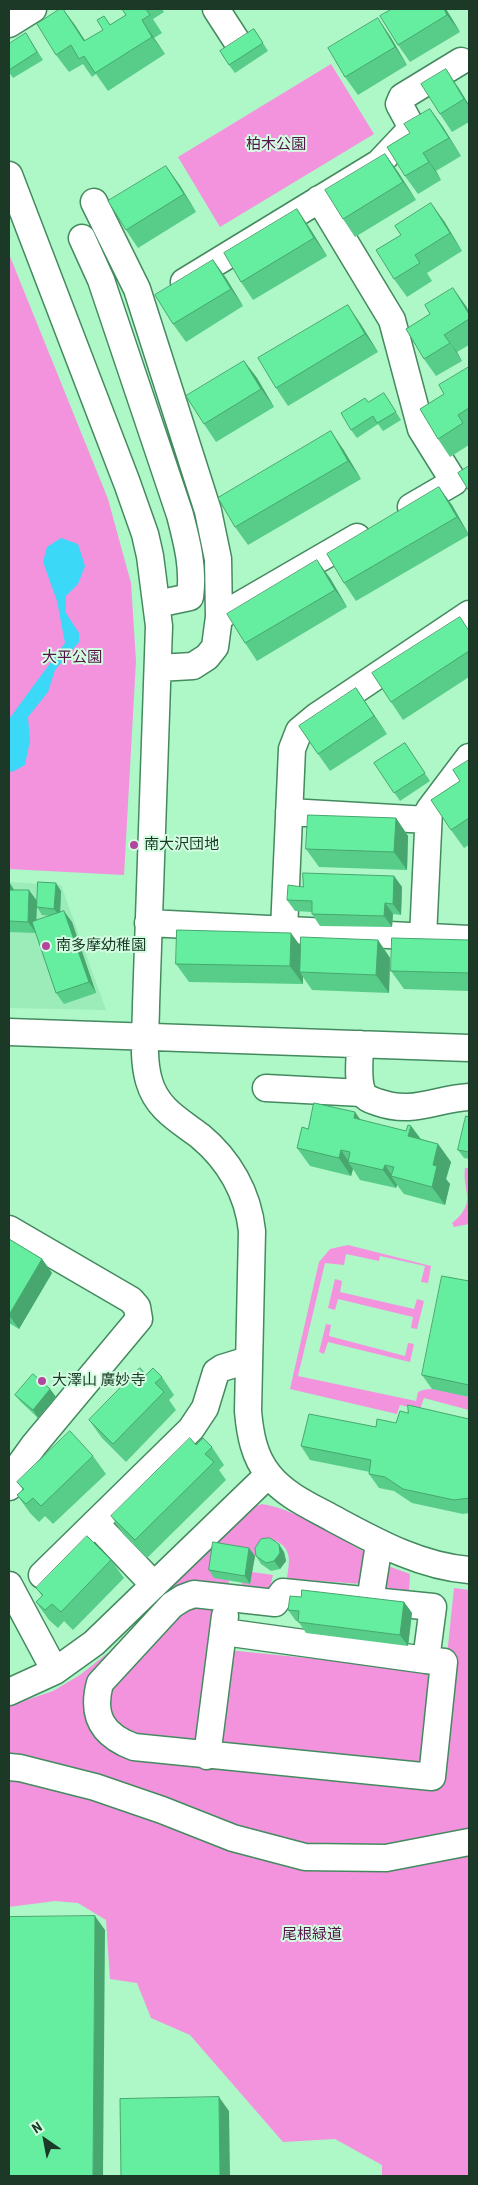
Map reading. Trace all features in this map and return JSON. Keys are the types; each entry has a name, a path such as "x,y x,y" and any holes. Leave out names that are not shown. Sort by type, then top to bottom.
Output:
{"street":[{"path":"216,9 238,43"},
{"path":"143,307 380,163 412,128 398,104 402,97 460,61"},
{"path":"9,175 137,510 150,556 157,604 158,668 148,923 146,1068 154,1094 165,1109 180,1123 199,1135 222,1159 240,1188 248,1206 252,1231 248,1360 250,1432 255,1448 268,1475 292,1496 379,1544 411,1557 443,1566 469,1570"},
{"path":"219,617 454,482 421,429 392,320 319,200"},
{"path":"94,202 137,289 208,511 215,542 220,590 215,647 207,657 193,666 158,668"},
{"path":"82,238 101,280 180,515 189,551 192,570 190,597 157,604"},
{"path":"284,930 295,904 289,812 292,749 299,731 317,716 469,614"},
{"path":"423,937 413,908 429,810 469,757"},
{"path":"289,812 428,820"},
{"path":"148,923 469,939"},
{"path":"9,1032 469,1048"},
{"path":"360,1044 360,1084 362,1093 368,1099 381,1104 420,1108 445,1100 469,1097"},
{"path":"266,1088 362,1093"},
{"path":"9,1229 131,1300 139,1314 139,1319 34,1445 16,1470 9,1487"},
{"path":"42,1575 191,1429 205,1408 216,1372 222,1368 248,1360"},
{"path":"9,1692 55,1671 94,1643 268,1475"},
{"path":"95,1523 154,1585"},
{"path":"370,1601 379,1544"},
{"path":"9,1585 55,1671"},
{"path":"224,1632 426,1660 444,1662 432,1777 207,1756 134,1747 119,1742 109,1733 101,1722 96,1710 96,1697 100,1683 172,1605 194,1594 275,1603 282,1592 433,1608 426,1660"},
{"path":"207,1756 227,1598"},
{"path":"9,1767 20,1768 94,1787 162,1810 233,1838 305,1856 386,1858 469,1842"}],"shaded area":[{"name":"南多摩幼稚園","path":"9,882 61,885 106,1010 9,1008"}],"green space":[{"name":"柏木公園","path":"331,64 374,134 220,227 178,157"},
{"name":"大平公園","path":"9,254 108,499 131,583 136,661 124,875 9,869"},
{"path":"465,1168 469,1168 469,1224 454,1227 452,1223 460,1216 467,1203"},
{"path":"348,1245 431,1266 428,1283 421,1282 425,1266 380,1256 379,1261 346,1254 344,1265 325,1263 298,1376 416,1401 418,1392 430,1389 444,1390 469,1397 469,1410 424,1398 420,1409 400,1405 397,1414 290,1389 319,1262 330,1249"},
{"path":"335,1279 342,1281 340,1292 414,1309 417,1299 424,1301 417,1329 411,1328 413,1317 338,1299 335,1310 328,1308"},
{"path":"326,1324 331,1325 329,1336 405,1356 408,1343 414,1344 410,1362 328,1342 324,1354 319,1352"},
{"name":"尾根緑道","path":"262,1504 288,1511 301,1517 363,1551 363,1584 287,1579 288,1553 277,1541 264,1544 255,1556 229,1580 228,1587 186,1589 100,1674 113,1740 434,1781 454,1588 469,1590 469,2176 382,2176 382,2165 335,2139 283,2142 190,2035 151,2018 137,1983 110,1979 106,1920 78,1903 55,1901 9,1907 9,1706 53,1691 80,1675 109,1652 242,1514"},
{"path":"385,1565 410,1574 409,1592 383,1589"},
{"path":"252,1572 273,1575 269,1591 241,1589 242,1582 250,1583"},
{"path":"215,1601 198,1748 118,1730 103,1691 173,1608"},
{"path":"228,1650 435,1671 425,1767 218,1746"}],"water":[{"path":"61,538 78,544 85,566 78,584 66,596 66,613 79,633 79,642 55,670 48,692 28,717 30,741 25,765 12,772 9,771 9,719 65,643 57,601 43,562 47,547"}],"building":[{"path":"63,9 84,41 103,30 97,20 104,16 110,25 126,15 122,9 146,9 150,15 142,20 152,37 95,73 84,56 79,59 71,45 56,55 37,24"},
{"path":"392,9 444,9 447,15 398,45 380,16"},
{"path":"378,18 395,47 345,77 328,48"},
{"path":"254,29 263,43 229,65 220,51"},
{"path":"26,33 37,52 9,70 9,44"},
{"path":"446,69 464,99 440,114 421,84"},
{"path":"430,109 449,138 423,153 429,162 405,176 387,147 410,133 404,124"},
{"path":"385,154 403,182 343,219 325,190"},
{"path":"166,166 184,194 126,230 108,201"},
{"path":"431,203 450,233 415,255 420,263 394,279 376,250 401,235 395,226"},
{"path":"297,209 314,238 241,282 224,253"},
{"path":"213,260 231,289 173,324 155,295"},
{"path":"453,288 469,314 469,319 444,335 450,343 424,359 406,329 430,314 425,305"},
{"path":"348,305 365,334 276,388 258,358"},
{"path":"244,361 261,389 204,424 186,396"},
{"path":"469,367 469,408 458,415 463,423 438,439 420,409 444,394 439,385"},
{"path":"384,393 396,412 377,423 373,416 351,430 341,413 365,398 368,402"},
{"path":"331,431 348,461 235,527 218,498"},
{"path":"469,466 469,491 458,473"},
{"path":"439,487 457,517 344,583 327,554"},
{"path":"317,560 335,590 245,643 227,614"},
{"path":"460,617 469,631 469,651 391,702 372,673"},
{"path":"356,688 374,716 318,754 299,726"},
{"path":"405,743 425,773 394,793 374,763"},
{"path":"469,760 469,818 451,830 431,800 460,781 453,770"},
{"path":"308,815 396,818 394,852 306,849"},
{"path":"303,873 394,876 393,904 385,903 384,916 312,914 312,901 287,900 288,885 303,887"},
{"path":"38,882 56,883 54,909 37,907"},
{"path":"9,890 29,890 28,922 9,921"},
{"path":"64,911 89,982 56,993 32,922"},
{"path":"177,930 291,933 290,966 176,964"},
{"path":"301,937 378,940 376,975 300,972"},
{"path":"392,938 469,940 469,973 391,971"},
{"path":"314,1103 355,1112 354,1118 406,1131 408,1125 411,1126 408,1136 438,1144 433,1165 437,1166 432,1187 391,1176 394,1167 385,1165 383,1170 348,1162 350,1152 341,1150 339,1158 297,1148 302,1127 308,1129"},
{"path":"466,1116 469,1117 469,1152 458,1150"},
{"path":"9,1239 42,1259 9,1315"},
{"path":"442,1276 469,1281 469,1385 422,1375"},
{"path":"140,1368 146,1375 153,1368 162,1377 155,1383 164,1392 113,1444 89,1420"},
{"path":"33,1374 50,1389 33,1410 15,1395"},
{"path":"408,1405 469,1419 469,1498 454,1500 403,1489 385,1477 369,1474 371,1460 301,1446 309,1414 376,1427 377,1419 396,1423 400,1411 408,1413"},
{"path":"70,1431 93,1456 41,1506 33,1498 26,1504 17,1495 24,1489 17,1482"},
{"path":"190,1438 196,1445 203,1438 212,1447 205,1454 214,1462 135,1540 111,1516"},
{"path":"87,1536 111,1560 61,1612 52,1604 45,1610 36,1602 43,1595 36,1588"},
{"path":"270,1538 279,1544 280,1553 274,1561 266,1563 256,1556 255,1548 261,1539"},
{"path":"213,1542 249,1548 245,1576 209,1570"},
{"path":"302,1590 404,1602 400,1635 298,1622 299,1611 288,1610 290,1596 301,1597"},
{"path":"95,1916 93,2176 9,2176 9,1917"},
{"path":"219,2097 220,2176 121,2176 120,2099"}],"place":[{"name":"南大沢団地","path":"134,845"},
{"name":"南多摩幼稚園","path":"46,946"},
{"name":"大澤山 廣妙寺","path":"42,1381"}]}
